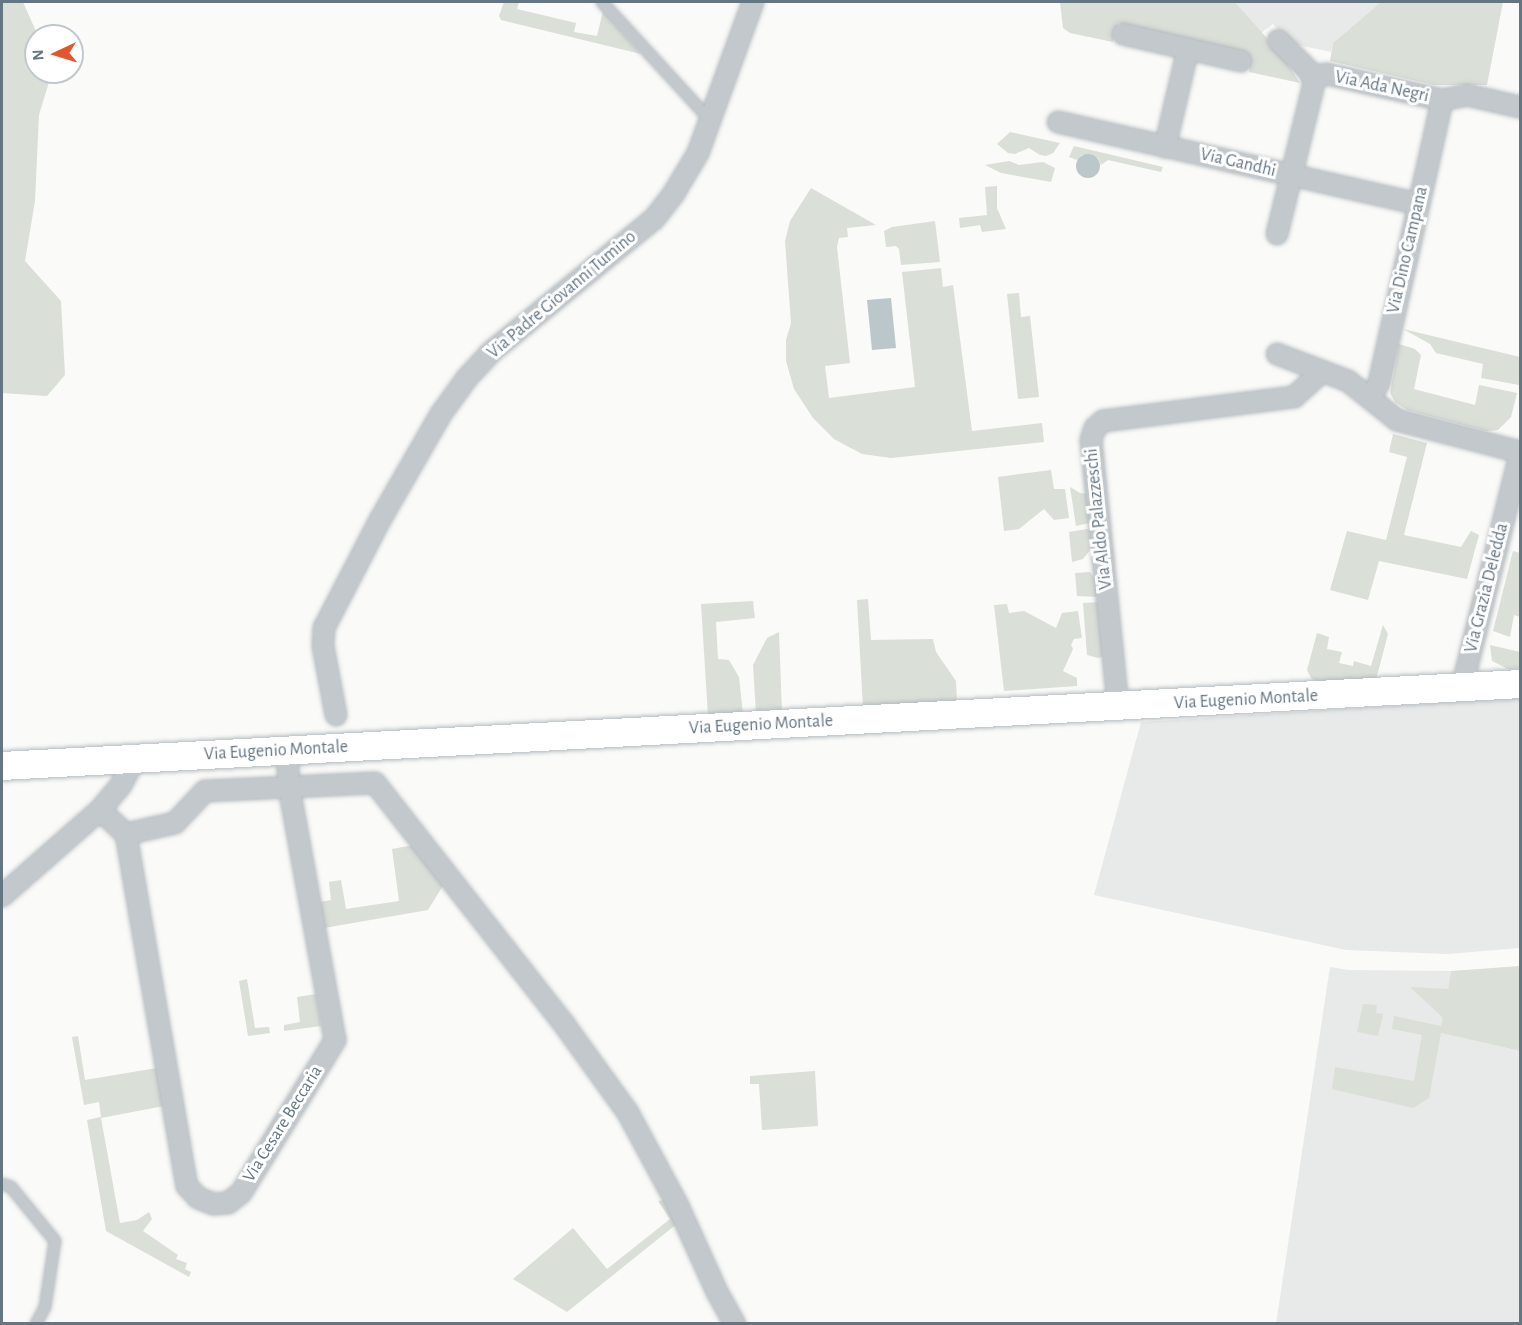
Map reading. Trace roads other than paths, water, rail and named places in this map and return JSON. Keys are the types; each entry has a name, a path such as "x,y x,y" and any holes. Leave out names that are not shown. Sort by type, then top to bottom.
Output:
{"main road":[{"name":"Via Eugenio Montale","path":"2,766 1521,684"}],"street":[{"name":"Via Padre Giovanni Tumino","path":"336,715 323,646 324,628 380,520 441,414 467,378 490,353 654,219 674,193 698,153 753,2"},
{"path":"1123,34 1241,61"},
{"path":"1278,40 1313,76 1314,84 1278,234"},
{"path":"1165,147 1188,49"},
{"name":"Via Ada Negri","path":"1313,76 1327,74 1443,100 1467,95 1521,106"},
{"name":"Via Dino Campana","path":"1370,399 1379,383 1443,100"},
{"name":"Via Gandhi","path":"1058,122 1418,204"},
{"path":"1277,354 1348,381 1397,420 1521,453"},
{"name":"Via Aldo Palazzeschi","path":"1118,706 1091,440 1095,428 1103,421 1294,397 1322,373"},
{"name":"Via Grazia Deledda","path":"1462,687 1521,453"},
{"name":"Via Cesare Beccaria","path":"126,834 187,1186 198,1198 214,1204 228,1203 241,1193 335,1040 289,787 287,751"},
{"path":"2,896 100,810 121,785 135,759"},
{"path":"100,810 126,834 175,823 205,790 375,783 566,1027 628,1113 678,1206 717,1292 735,1323"}],"lane":[{"path":"602,2 710,120"},
{"path":"2,1184 11,1187 55,1240 45,1307 36,1323"}]}
